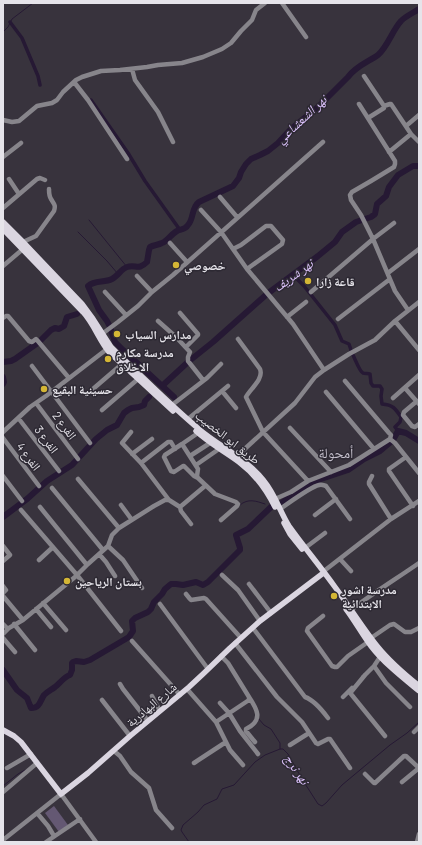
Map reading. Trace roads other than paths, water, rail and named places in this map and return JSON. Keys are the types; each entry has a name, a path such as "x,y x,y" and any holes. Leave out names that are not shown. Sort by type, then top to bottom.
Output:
{"main road":[{"name":"طريق ابو الخصيب","path":"3,222 23,242 87,316 107,349 122,364 210,443 264,480 272,491 288,524 380,657 419,691"},
{"name":"طريق ابو الخصيب","path":"3,229 89,313 111,347 118,354 188,419 213,440 237,456 250,469 265,488 290,534 323,573 351,610 367,637 419,686"},
{"name":"شارع البهادرية","path":"61,794 180,695 260,621 323,573"},
{"path":"3,730 18,739 61,794"}],"street":[{"path":"3,120 12,122 19,121 37,106 52,103 57,100 63,92 82,77 101,71 132,69 182,62 222,49 231,44 252,20 256,10 265,3"},
{"path":"282,3 306,37"},
{"path":"132,69 135,80 158,112 173,142"},
{"path":"364,76 384,106"},
{"path":"74,82 88,100 127,159"},
{"path":"359,104 395,161 395,164 352,192 350,195 351,200 362,215 395,291 408,310"},
{"path":"368,118 384,108 384,106 392,104 411,134 419,142"},
{"path":"406,126 419,116"},
{"path":"389,152 411,134"},
{"path":"102,334 138,306 323,142"},
{"path":"3,158 21,143"},
{"path":"3,208 37,179 40,178 45,180"},
{"path":"9,179 19,194"},
{"path":"23,242 36,236 54,211 55,207 51,199 49,189"},
{"path":"220,197 238,217"},
{"path":"201,210 221,232 247,268 287,317 324,370"},
{"path":"311,292 394,223"},
{"path":"233,249 269,225 283,240 282,244 247,268"},
{"path":"170,243 187,262"},
{"path":"3,266 23,249"},
{"path":"388,273 419,249"},
{"path":"137,276 152,292"},
{"path":"338,319 390,278"},
{"path":"105,292 126,315"},
{"path":"287,317 306,302"},
{"path":"237,456 295,403 315,378 324,370 375,340 395,321 419,302"},
{"path":"180,314 198,334 186,347"},
{"path":"3,318 8,316 29,341 32,342 36,339 69,378"},
{"path":"158,321 190,352 188,361 204,380"},
{"path":"395,321 419,350"},
{"path":"238,339 261,372 259,380 246,397 263,432 308,481"},
{"path":"3,432 30,407 107,349"},
{"path":"86,395 122,364"},
{"path":"172,405 204,380 221,364"},
{"path":"32,366 90,443"},
{"path":"393,398 419,375"},
{"path":"102,410 138,379"},
{"path":"345,381 389,432 392,440 419,473"},
{"path":"188,419 228,386"},
{"path":"405,388 418,403 404,412 403,415 415,428 419,424"},
{"path":"222,391 236,408"},
{"path":"326,392 374,449"},
{"name":"الفرع 2","path":"36,403 78,459"},
{"name":"الفرع 3","path":"19,418 59,471"},
{"path":"290,428 331,472"},
{"path":"131,432 122,441 122,443 141,463 168,500 180,507 180,511 191,524"},
{"path":"198,433 164,457 171,471 174,472 184,466 215,494 238,504 221,520"},
{"name":"الفرع 4","path":"3,438 39,486"},
{"path":"132,454 152,439"},
{"path":"275,499 291,492 308,481 349,465 374,449 392,440"},
{"path":"141,463 168,442 171,442 175,449"},
{"path":"190,456 210,443"},
{"path":"182,444 199,470 197,476 198,478"},
{"path":"196,465 218,449"},
{"path":"406,457 389,469 389,471 413,506"},
{"path":"3,476 22,501"},
{"path":"372,476 369,484 391,519"},
{"path":"78,478 120,528"},
{"path":"280,509 310,489 323,484 350,519"},
{"path":"180,507 205,486"},
{"path":"52,488 101,552 115,576"},
{"path":"316,514 336,499"},
{"path":"3,634 14,624 23,620 77,575 108,546 112,535 120,528 154,506 168,500"},
{"path":"323,573 391,519 419,501"},
{"path":"120,505 132,520"},
{"path":"40,507 87,565"},
{"path":"21,510 77,575 121,631"},
{"path":"305,548 325,533"},
{"path":"3,546 10,555 3,561"},
{"path":"108,546 123,560 142,588"},
{"path":"39,560 53,547"},
{"path":"340,559 351,571"},
{"path":"351,610 380,588 387,585 419,563"},
{"path":"222,575 238,590 260,621"},
{"path":"249,584 271,613"},
{"path":"3,586 6,590 3,593"},
{"path":"186,594 191,600 206,599 241,638"},
{"path":"3,596 23,620"},
{"path":"43,603 66,630"},
{"path":"160,604 208,669"},
{"path":"36,609 51,627"},
{"path":"323,616 308,628 307,631 332,666 335,667 337,667 367,637 390,625 394,624 405,632 411,632 419,628"},
{"path":"3,624 8,629"},
{"path":"14,624 35,650"},
{"path":"253,628 305,697 309,698 328,718"},
{"path":"3,638 15,652"},
{"path":"132,641 180,695"},
{"path":"235,643 277,697 302,722 316,743 318,744 330,739 350,768"},
{"path":"221,656 228,663 258,712 257,719 252,727 246,729 255,742"},
{"path":"380,657 351,692 351,694 385,736"},
{"path":"374,666 386,683 410,708"},
{"path":"343,697 365,676"},
{"path":"120,684 148,721"},
{"path":"187,688 216,722 230,750 243,764"},
{"path":"152,696 160,711"},
{"path":"216,722 249,700 249,697"},
{"path":"102,700 130,736"},
{"path":"220,703 258,754"},
{"path":"414,732 419,727"},
{"path":"290,744 309,733"},
{"path":"194,763 226,742"},
{"path":"114,751 120,756 131,772 149,788 156,810 172,828"},
{"path":"7,768 31,754"},
{"path":"365,774 375,783 404,756 406,756 419,768 402,782"},
{"path":"3,792 38,763"},
{"path":"3,840 61,794 95,842"},
{"path":"37,814 48,826 54,836"},
{"path":"46,842 80,819"},
{"path":"417,842 419,834"}],"waterway":[{"path":"3,32 8,27 12,19 33,3"},
{"name":"نهر الشعشاعي","path":"109,325 99,310 88,286 112,279 127,267 139,267 144,265 147,262 150,247 164,242 175,232 186,228 190,223 196,204 233,186 246,164 251,159 268,151 278,143 291,129 319,106 355,70 362,64 378,55 385,47 401,21 419,9"},
{"path":"10,22 22,38 38,76 40,85"},
{"path":"91,100 180,230"},
{"name":"نهر شريف","path":"162,386 267,294 335,242 342,232 356,222 371,217 375,214 377,204 386,196 389,187 398,175 413,166 419,166"},
{"path":"89,220 127,267"},
{"path":"78,232 118,274"},
{"path":"293,275 304,286 335,325 342,341 349,344 351,350"},
{"path":"3,362 15,359 39,342 51,330 55,328 59,329 64,326 67,317 77,314"},
{"name":"نهر الشعشاعي","path":"111,330 115,342 174,397"},
{"path":"353,355 362,372 370,374 371,383 373,386 380,386 382,389 382,404 389,405 397,411 401,417 400,422 395,427 398,431"},
{"path":"3,377 3,384"},
{"path":"3,517 27,499 47,481 72,465 96,439 107,430 117,425 124,413 132,408 144,405 145,401 149,397"},
{"path":"283,502 312,482 348,470 364,459 380,451 393,440 398,431 406,433 419,441"},
{"path":"240,505 246,501 255,501 265,504"},
{"path":"3,670 17,690 27,698 31,708 36,707 44,695 70,675 73,662 84,662 90,660 129,637 133,631 132,621 148,612 154,602 171,584 183,585 196,582 203,585 208,582 240,550 236,535 248,529 271,507"},
{"path":"258,718 264,725 271,729 280,743 280,749"},
{"name":"نهر نرج","path":"189,842 181,830 183,825 204,805 217,799 222,789 234,785 255,762 265,755 283,749 288,754 318,804 322,806 342,785 419,722"},
{"path":"3,786 25,770"}],"place":[{"name":"خصوصي","path":"176,265"},
{"name":"قاعة زارا","path":"308,281"},
{"name":"مدارس السياب","path":"117,334"},
{"name":"مدرسة مكارم الاخلاق","path":"108,359"},
{"name":"حسينية البقيع","path":"44,389"},
{"name":"بستان الرياحين","path":"67,581"},
{"name":"مدرسة اشور الابتدائية","path":"334,596"}],"district":[{"name":"أمحولة","path":"336,452"}]}
